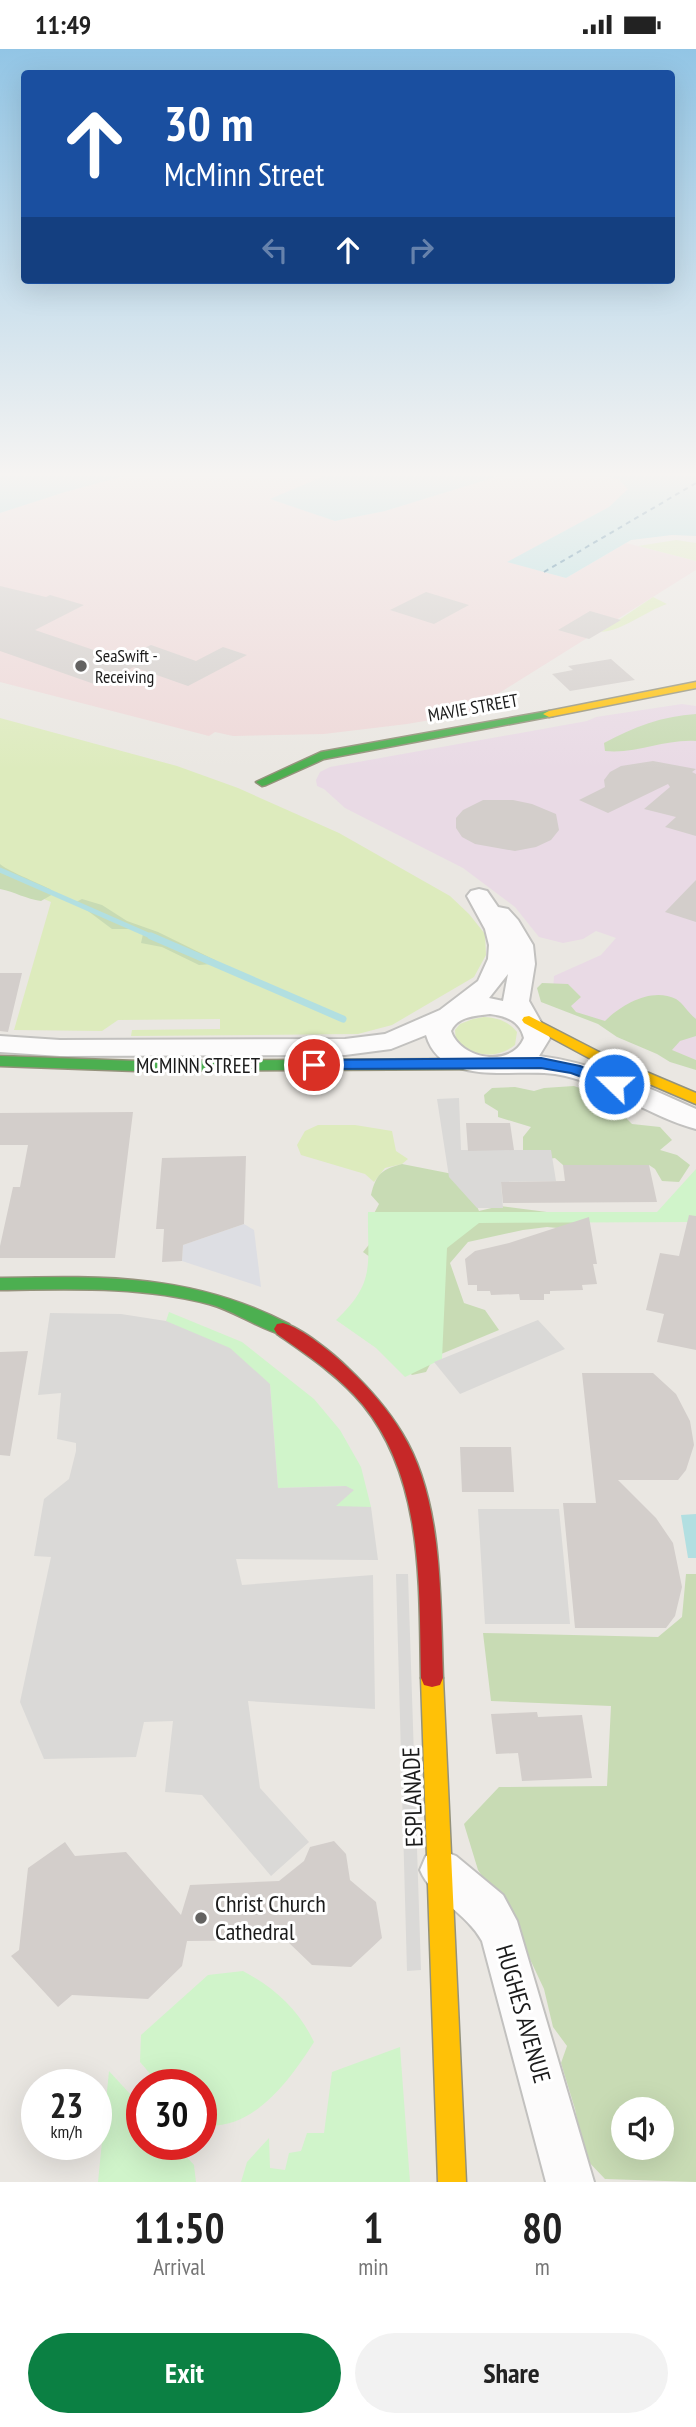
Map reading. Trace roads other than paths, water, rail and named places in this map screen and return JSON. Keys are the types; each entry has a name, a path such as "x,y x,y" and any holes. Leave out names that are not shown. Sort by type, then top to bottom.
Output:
{"street":[{"name":"MAVIE STREET","path":"262,782 321,756 356,748 696,685"},
{"path":"479,896 502,916 522,943 524,959 516,1001 536,1031 536,1044 523,1057 490,1064 452,1055 439,1043 437,1028 449,1015 487,988 502,959 502,945 495,921 479,896"},
{"path":"449,1015 476,1006 512,1011 594,1055 696,1099"},
{"name":"MCMINN STREET","path":"0,1044 60,1048 345,1047 391,1041 449,1015"},
{"name":"MCMINN STREET","path":"0,1061 136,1066 541,1063 575,1069 696,1120"},
{"name":"ESPLANADE","path":"0,1284 151,1285 217,1301 283,1328 319,1350 358,1385 385,1419 409,1464 423,1516 428,1566 452,2182"},
{"name":"HUGHES AVENUE","path":"438,1869 480,1900 502,1936 570,2182"}],"water":[{"path":"538,571 579,571 566,578"},
{"path":"696,1514 696,1558 688,1558 681,1515"}],"waterway":[{"path":"0,870 155,938"},
{"path":"151,936 343,1019"}],"place":[{"name":"SeaSwift - Receiving","path":"81,666"},
{"name":"Christ Church Cathedral","path":"201,1918"}]}
